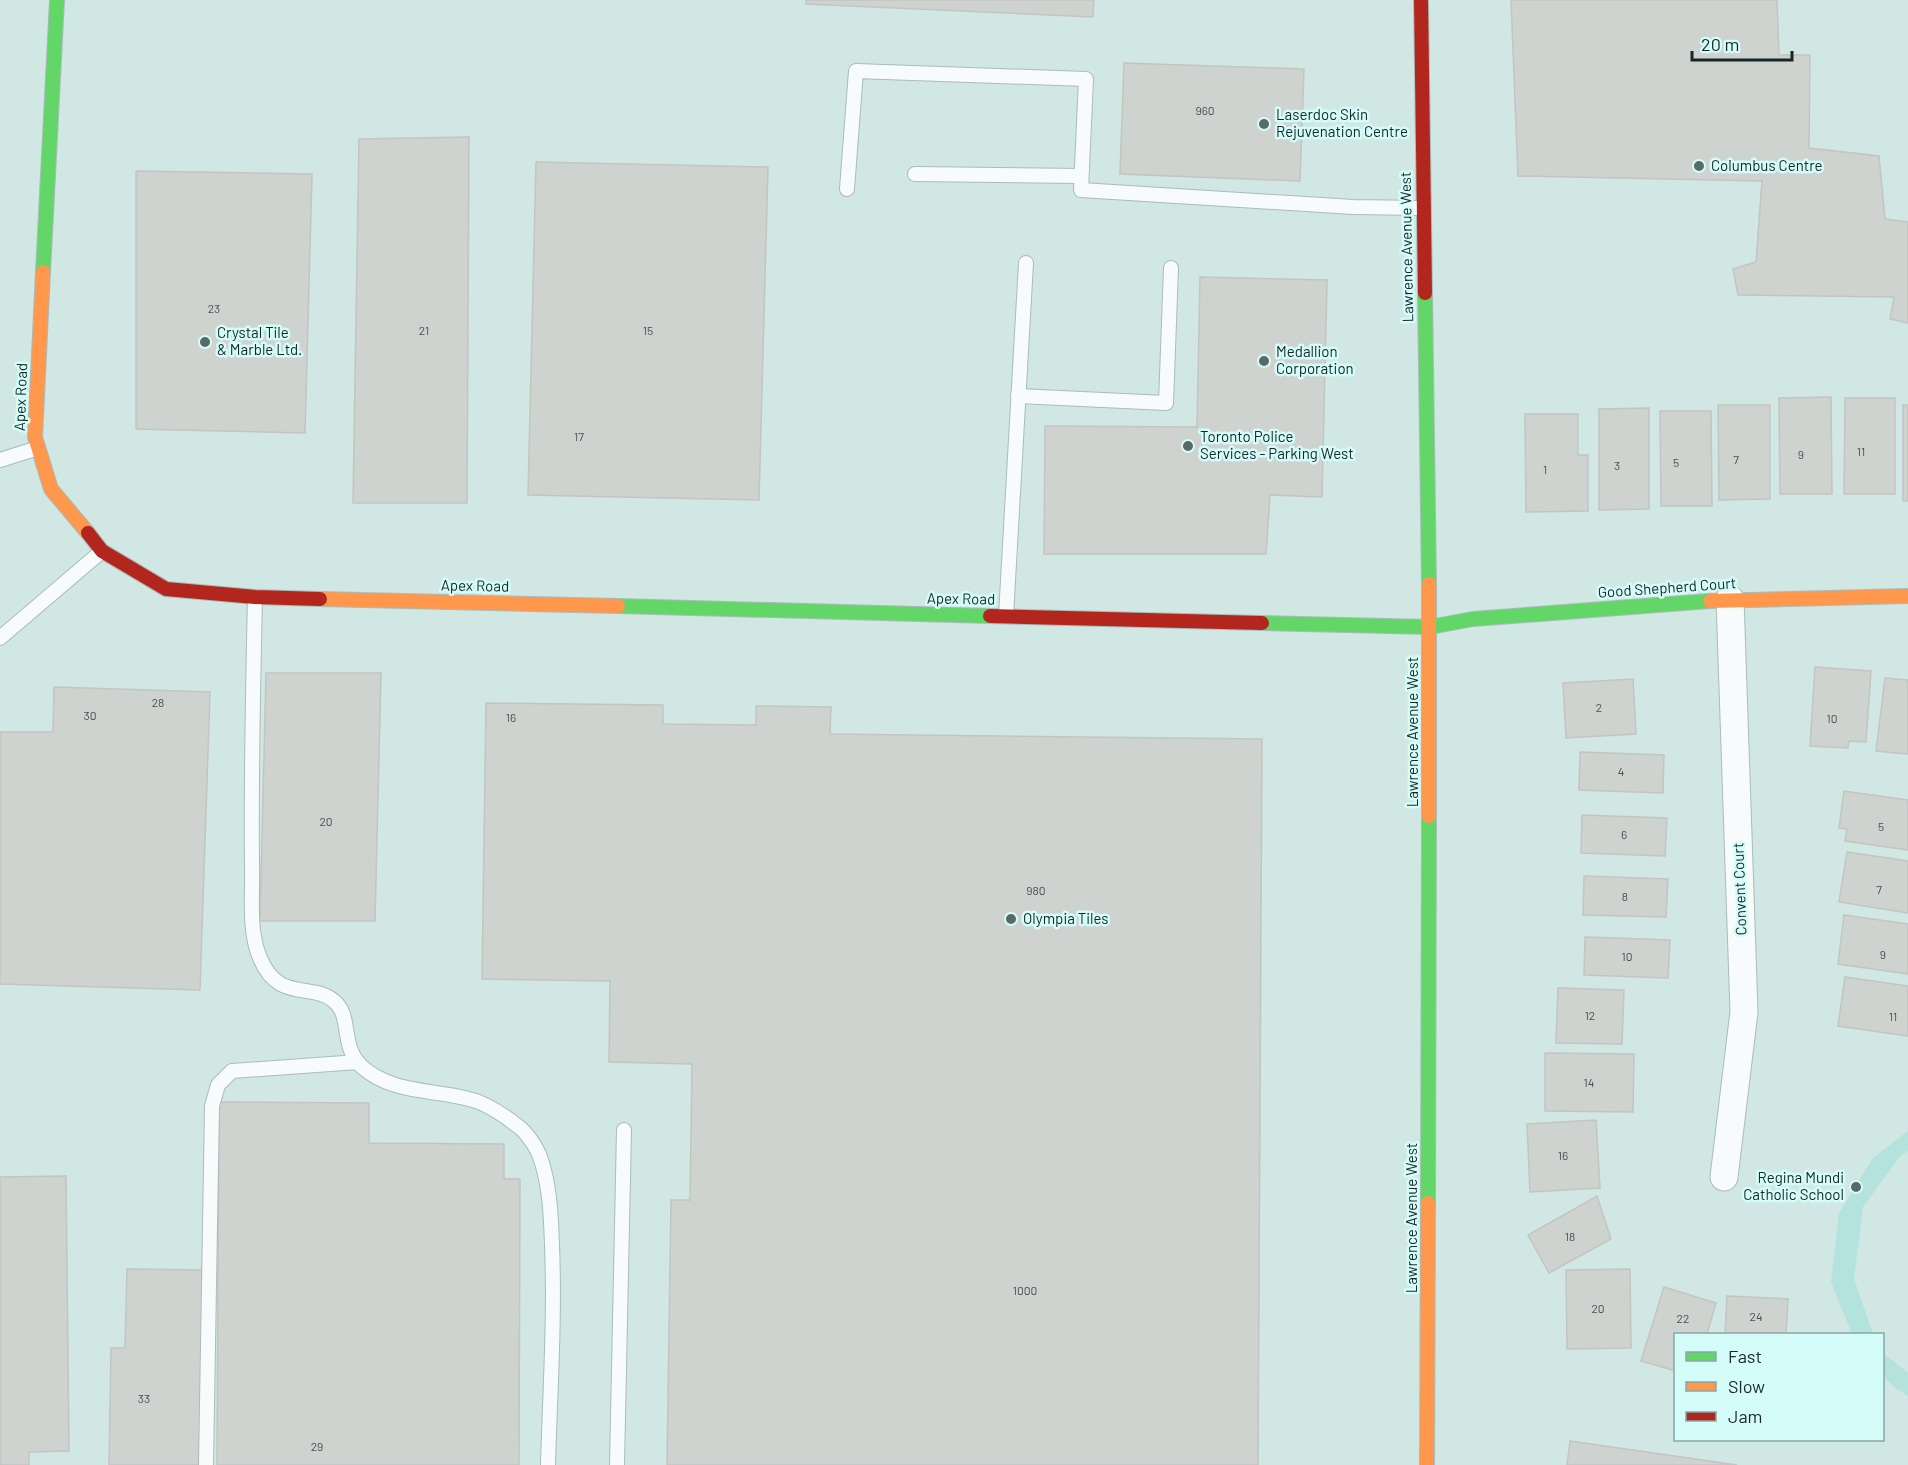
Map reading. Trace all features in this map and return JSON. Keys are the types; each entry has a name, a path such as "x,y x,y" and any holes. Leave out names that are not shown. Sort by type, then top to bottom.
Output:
{"street":[{"name":"Apex Road","path":"57,0 35,437 51,489 102,551 166,589 255,597 1430,627"},
{"name":"Lawrence Avenue West","path":"1421,0 1422,208 1430,627 1427,1465"},
{"name":"Good Shepherd Court","path":"1430,627 1473,619 1730,599 1908,596"},
{"name":"Convent Court","path":"1724,1177 1744,1011 1730,599"}],"lane":[{"path":"847,189 856,70 1086,79 1081,190 1353,207 1422,208"},
{"path":"915,174 1081,176"},
{"path":"1006,616 1026,263"},
{"path":"1018,396 1166,403 1171,268"},
{"path":"0,460 38,447"},
{"path":"0,638 102,551"},
{"path":"255,597 251,814 253,935 259,957 276,981 285,987 328,998 336,1004 342,1014 347,1046 358,1062 377,1077 397,1088 472,1100 493,1110 522,1129 540,1155 550,1203 554,1285 548,1465"},
{"path":"206,1465 212,1118 218,1085 232,1071 358,1062"},
{"path":"617,1465 624,1130"}],"shaded area":[{"path":"1908,1131 1908,1151 1900,1156 1863,1207 1854,1279 1873,1333 1852,1333 1831,1282 1839,1213 1873,1158"},
{"path":"1884,1354 1908,1373 1908,1396 1895,1388 1884,1376"}],"building":[{"path":"806,0 1094,0 1093,17 806,4"},
{"name":"Columbus Centre","path":"1511,0 1777,0 1779,55 1810,55 1809,148 1879,156 1885,219 1908,222 1908,323 1890,319 1894,297 1738,295 1733,269 1756,262 1762,181 1518,176"},
{"path":"1124,63 1304,69 1300,181 1120,174"},
{"path":"469,137 467,503 353,503 359,139"},
{"path":"536,162 768,167 759,500 528,495"},
{"path":"136,171 312,174 305,433 136,429"},
{"path":"1200,277 1327,280 1322,497 1270,495 1266,554 1044,554 1045,426 1197,427"},
{"path":"1831,397 1832,494 1780,494 1779,398"},
{"path":"1845,398 1895,398 1895,494 1844,494"},
{"path":"1718,405 1770,405 1770,499 1719,500"},
{"path":"1903,405 1908,405 1908,501 1903,501"},
{"path":"1649,408 1649,509 1599,510 1599,409"},
{"path":"1660,411 1711,411 1712,506 1661,506"},
{"path":"1525,414 1578,414 1578,455 1588,455 1588,511 1526,512"},
{"path":"1815,667 1871,671 1866,742 1849,741 1848,748 1810,746"},
{"path":"266,673 381,673 375,921 260,921"},
{"path":"1885,678 1908,680 1908,754 1876,751"},
{"path":"1633,679 1636,734 1566,738 1563,683"},
{"path":"54,687 210,692 200,990 0,984 0,732 53,732"},
{"path":"486,703 663,705 663,724 756,725 756,706 831,707 830,734 1262,739 1258,1465 667,1465 671,1200 690,1200 692,1064 609,1062 610,981 482,979"},
{"path":"1580,752 1664,755 1663,793 1579,790"},
{"path":"1844,791 1908,800 1908,850 1845,841 1847,829 1839,828"},
{"path":"1582,815 1667,818 1665,856 1581,853"},
{"path":"1847,852 1908,861 1908,913 1839,902"},
{"path":"1584,876 1668,879 1666,917 1583,915"},
{"path":"1844,915 1908,924 1908,974 1838,964"},
{"path":"1585,937 1670,940 1668,978 1584,975"},
{"path":"1845,977 1908,986 1908,1036 1838,1026"},
{"path":"1558,988 1624,990 1622,1044 1556,1043"},
{"path":"1545,1053 1634,1054 1633,1112 1545,1111"},
{"path":"219,1102 369,1103 369,1143 504,1144 504,1179 520,1179 519,1465 217,1465"},
{"path":"1596,1120 1600,1188 1530,1192 1527,1124"},
{"path":"66,1176 69,1451 29,1452 29,1465 0,1465 0,1177"},
{"path":"1597,1196 1611,1239 1549,1273 1528,1235"},
{"path":"127,1269 205,1270 202,1465 109,1465 111,1348 125,1348"},
{"path":"1630,1269 1631,1348 1567,1349 1566,1270"},
{"path":"1664,1287 1716,1303 1707,1333 1674,1333 1674,1370 1641,1361"},
{"path":"1727,1296 1788,1299 1786,1333 1725,1333"},
{"path":"1570,1441 1737,1465 1567,1465"}],"traffic: fast":[{"path":"43,272 57,0"},
{"path":"1425,293 1429,584"},
{"path":"1262,623 1430,627 1473,619 1710,601"},
{"path":"618,606 990,616"},
{"path":"1428,1203 1429,816"}],"traffic: slow":[{"path":"43,272 35,437 51,489 88,533"},
{"path":"1429,584 1429,816"},
{"path":"1710,601 1908,596"},
{"path":"320,599 618,606"},
{"path":"1427,1465 1428,1203"}],"traffic: jam":[{"path":"1421,0 1425,293"},
{"path":"88,533 102,551 166,589 255,597 320,599"},
{"path":"990,616 1262,623"}],"place":[{"name":"Laserdoc Skin Rejuvenation Centre","path":"1264,124"},
{"name":"Columbus Centre","path":"1699,166"},
{"name":"Crystal Tile & Marble Ltd.","path":"205,342"},
{"name":"Medallion Corporation","path":"1264,361"},
{"name":"Toronto Police Services - Parking West","path":"1188,446"},
{"name":"Olympia Tiles","path":"1011,919"},
{"name":"Regina Mundi Catholic School","path":"1856,1187"}]}
